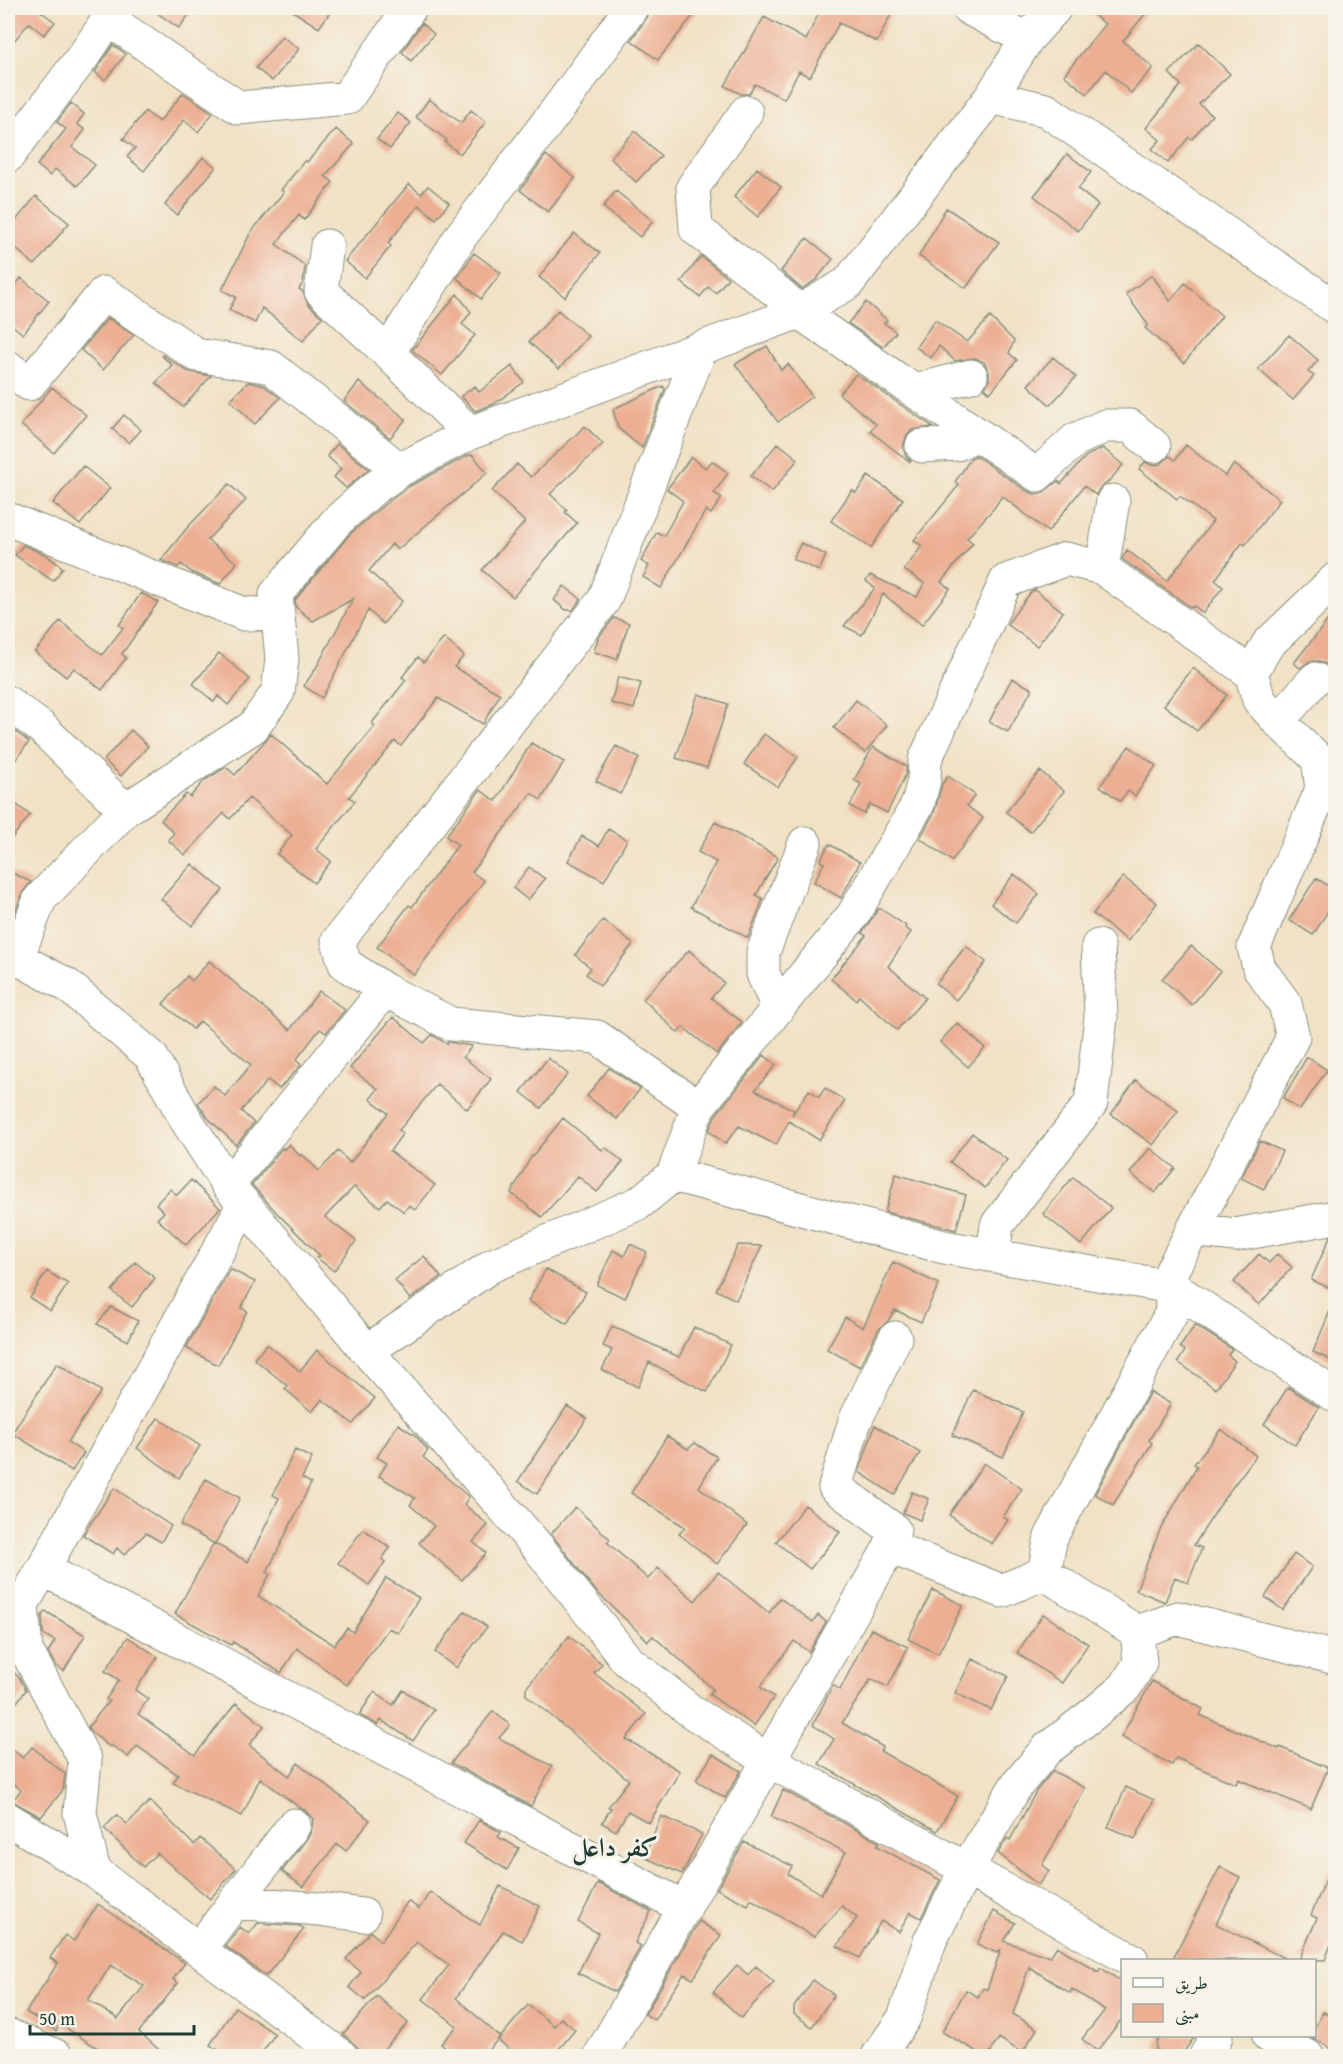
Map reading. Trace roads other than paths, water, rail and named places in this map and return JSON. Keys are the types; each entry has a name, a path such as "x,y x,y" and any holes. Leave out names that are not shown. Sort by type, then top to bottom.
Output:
{"street":[{"path":"8,156 87,51 112,13 239,108 347,98 410,8"},
{"path":"388,353 461,236 631,8"},
{"path":"968,8 1027,39"},
{"path":"1055,8 1027,39 990,97 848,283 799,312 470,433 400,470 373,489 337,521 276,594 282,658 278,692 253,727 125,810 40,899 12,958 67,984 151,1056 184,1118 236,1194 367,1352 537,1546 627,1660 692,1712 770,1761 1130,1959"},
{"path":"990,97 1046,110 1335,308"},
{"path":"746,112 693,188 696,229 781,295 799,312 1037,475 1075,440 1105,426 1130,426 1154,446"},
{"path":"327,246 321,291 470,433"},
{"path":"8,367 29,384 104,293 197,355 271,367 400,470"},
{"path":"698,1107 597,1037 451,1024 385,990 345,964 338,941 604,600 700,350"},
{"path":"914,391 972,376"},
{"path":"922,446 957,444 977,434"},
{"path":"1102,568 1113,501"},
{"path":"8,519 244,614 277,613"},
{"path":"367,1352 491,1266 639,1203 673,1175 698,1107 853,915 918,804 924,780 925,760 1006,581 1066,559 1102,568 1251,673 1259,700 1278,721 1327,761 1322,789 1254,947 1259,968 1285,1004 1293,1037 1171,1272 1172,1312 1051,1537 1044,1573"},
{"path":"1251,673 1268,644 1335,579"},
{"path":"1278,721 1314,679"},
{"path":"8,703 42,728 125,810"},
{"path":"778,1007 764,974 763,952 805,843"},
{"path":"993,1255 997,1225 1091,1103 1101,1017 1098,946"},
{"path":"94,1871 80,1813 85,1760 26,1650 15,1614 43,1569 236,1194 385,990"},
{"path":"673,1175 944,1247 1172,1287 1335,1396"},
{"path":"1192,1230 1235,1235 1335,1216"},
{"path":"600,2056 890,1547 894,1530 835,1487 855,1421 895,1338"},
{"path":"890,1547 1002,1591 1044,1573"},
{"path":"43,1569 686,1908"},
{"path":"1044,1573 1137,1632"},
{"path":"1137,1632 1178,1618 1335,1658"},
{"path":"878,2056 904,2018 930,1941 966,1870 1016,1786 1046,1750 1125,1687 1140,1663 1137,1632"},
{"path":"8,1819 94,1871 341,2056"},
{"path":"199,1949 294,1826"},
{"path":"235,1902 363,1915"},
{"path":"8,2035 56,2056"},
{"path":"1206,2056 1216,2037"},
{"path":"1271,2037 1307,2056"}],"district":[{"name":"كفر داعل","path":"615,1846"}]}
